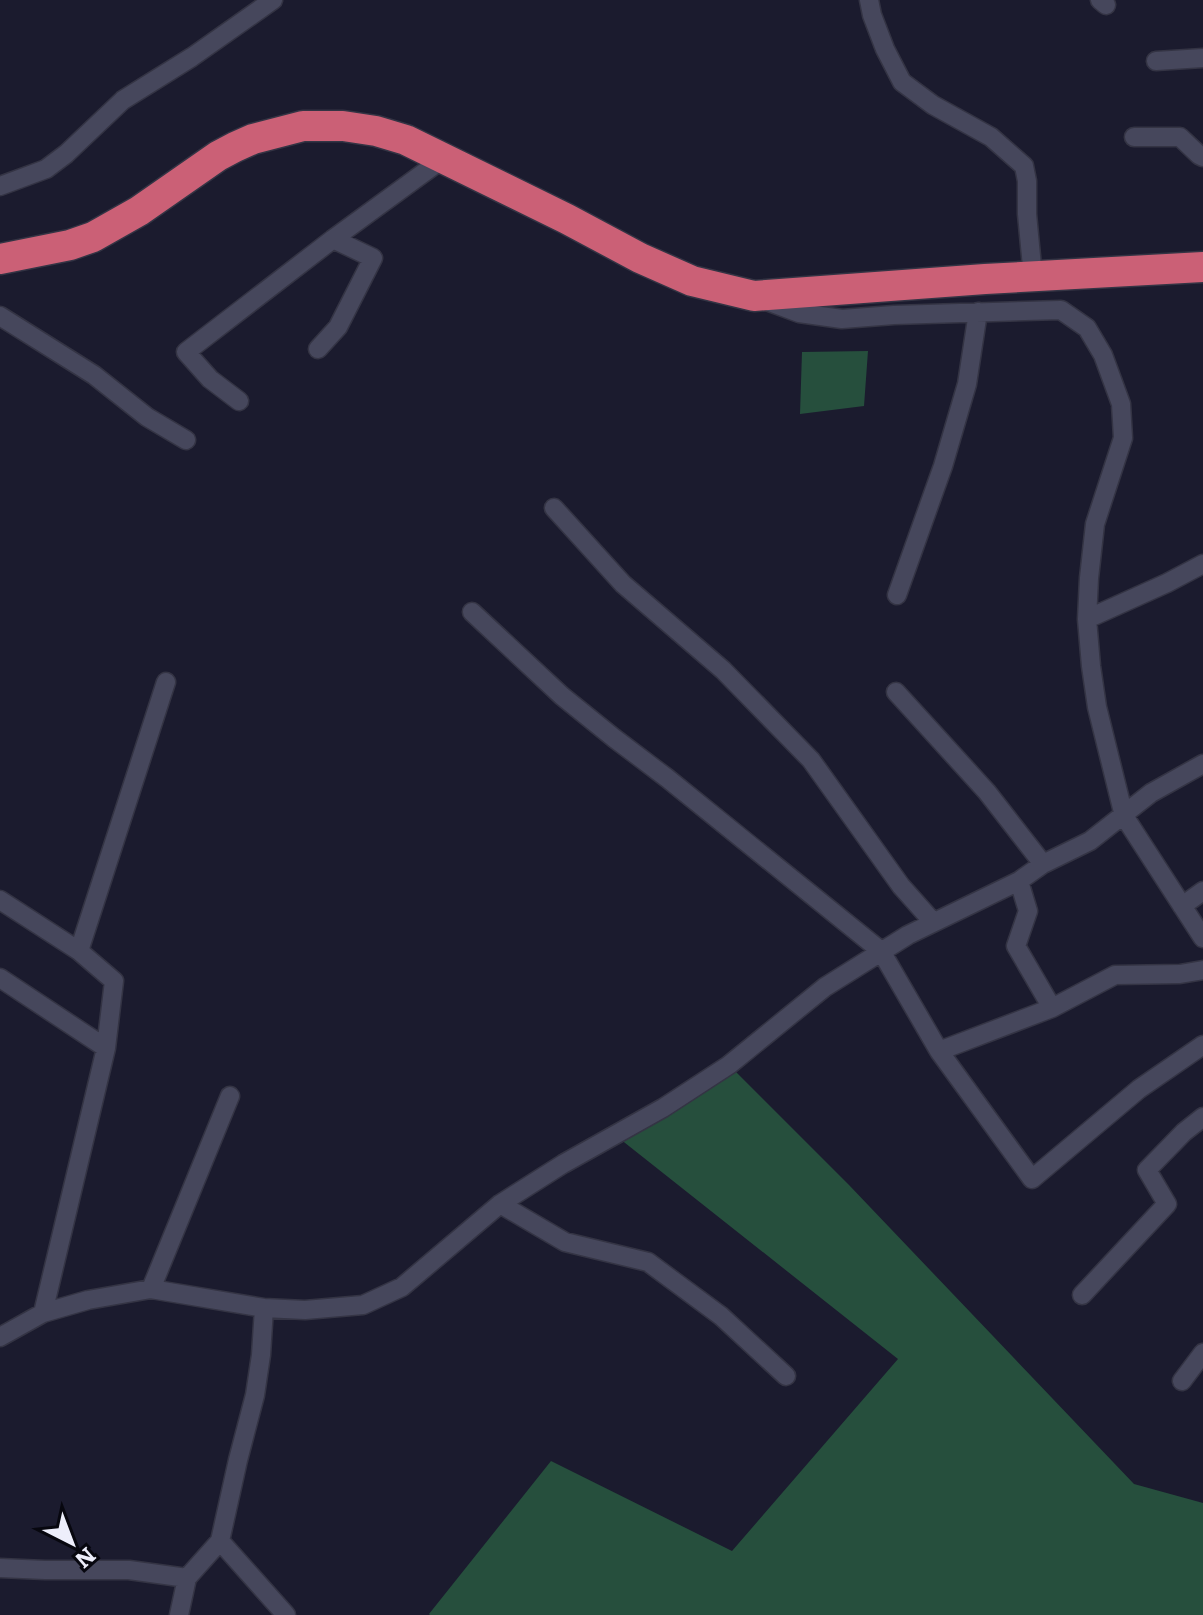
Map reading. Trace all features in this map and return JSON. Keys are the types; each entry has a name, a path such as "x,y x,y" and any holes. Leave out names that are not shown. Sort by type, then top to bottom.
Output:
{"highway":[{"path":"0,259 70,245 93,237 139,211 218,156 253,139 303,126 343,126 406,140 640,258 692,281 754,296 1203,267"}],"street":[{"path":"0,186 46,169 123,100 192,57 273,0"},
{"path":"869,0 885,49 902,82 933,105 991,137 1024,166 1033,277"},
{"path":"1156,61 1203,58"},
{"path":"1134,137 1180,137 1203,157"},
{"path":"239,401 210,379 186,352 444,158"},
{"path":"318,349 338,327 373,258 333,239"},
{"path":"754,296 799,313 842,319 1061,310 1087,328 1103,355 1121,404 1123,438 1095,524 1089,578 1087,619 1097,707 1124,816 1203,938"},
{"path":"897,595 943,466 967,384 978,312"},
{"path":"0,316 94,375 147,417 186,440"},
{"path":"554,508 623,584 723,670 811,760 901,886 933,922"},
{"path":"1087,619 1203,564"},
{"path":"472,612 614,738 881,951 939,1051 1032,1179 1139,1089 1203,1045"},
{"path":"79,951 166,682"},
{"path":"896,692 987,792 1043,864"},
{"path":"0,1337 43,1313 88,1300 151,1289 264,1308 305,1310 363,1305 402,1287 500,1204 676,1100 736,1060 825,987 933,922 1019,881 1043,864 1090,841 1151,793 1203,764"},
{"path":"1019,881 1028,911 1016,946 1052,1008"},
{"path":"1182,906 1203,891"},
{"path":"0,900 79,951 114,981 106,1048 43,1313"},
{"path":"939,1051 1052,1008 1115,975 1180,974 1203,970"},
{"path":"0,978 106,1048"},
{"path":"151,1289 230,1096"},
{"path":"1082,1295 1167,1204 1147,1170 1203,1117"},
{"path":"500,1204 565,1242 648,1262 721,1316 786,1376"},
{"path":"179,1615 187,1578 220,1541 255,1395 264,1308"},
{"path":"1182,1381 1203,1353"},
{"path":"220,1541 286,1615"},
{"path":"0,1568 129,1570 187,1578"}],"green space":[{"path":"868,351 864,406 800,414 802,352"},
{"path":"729,1065 849,1185 1134,1484 1203,1503 1203,1615 429,1614 551,1461 732,1551 898,1359 615,1135"}]}
